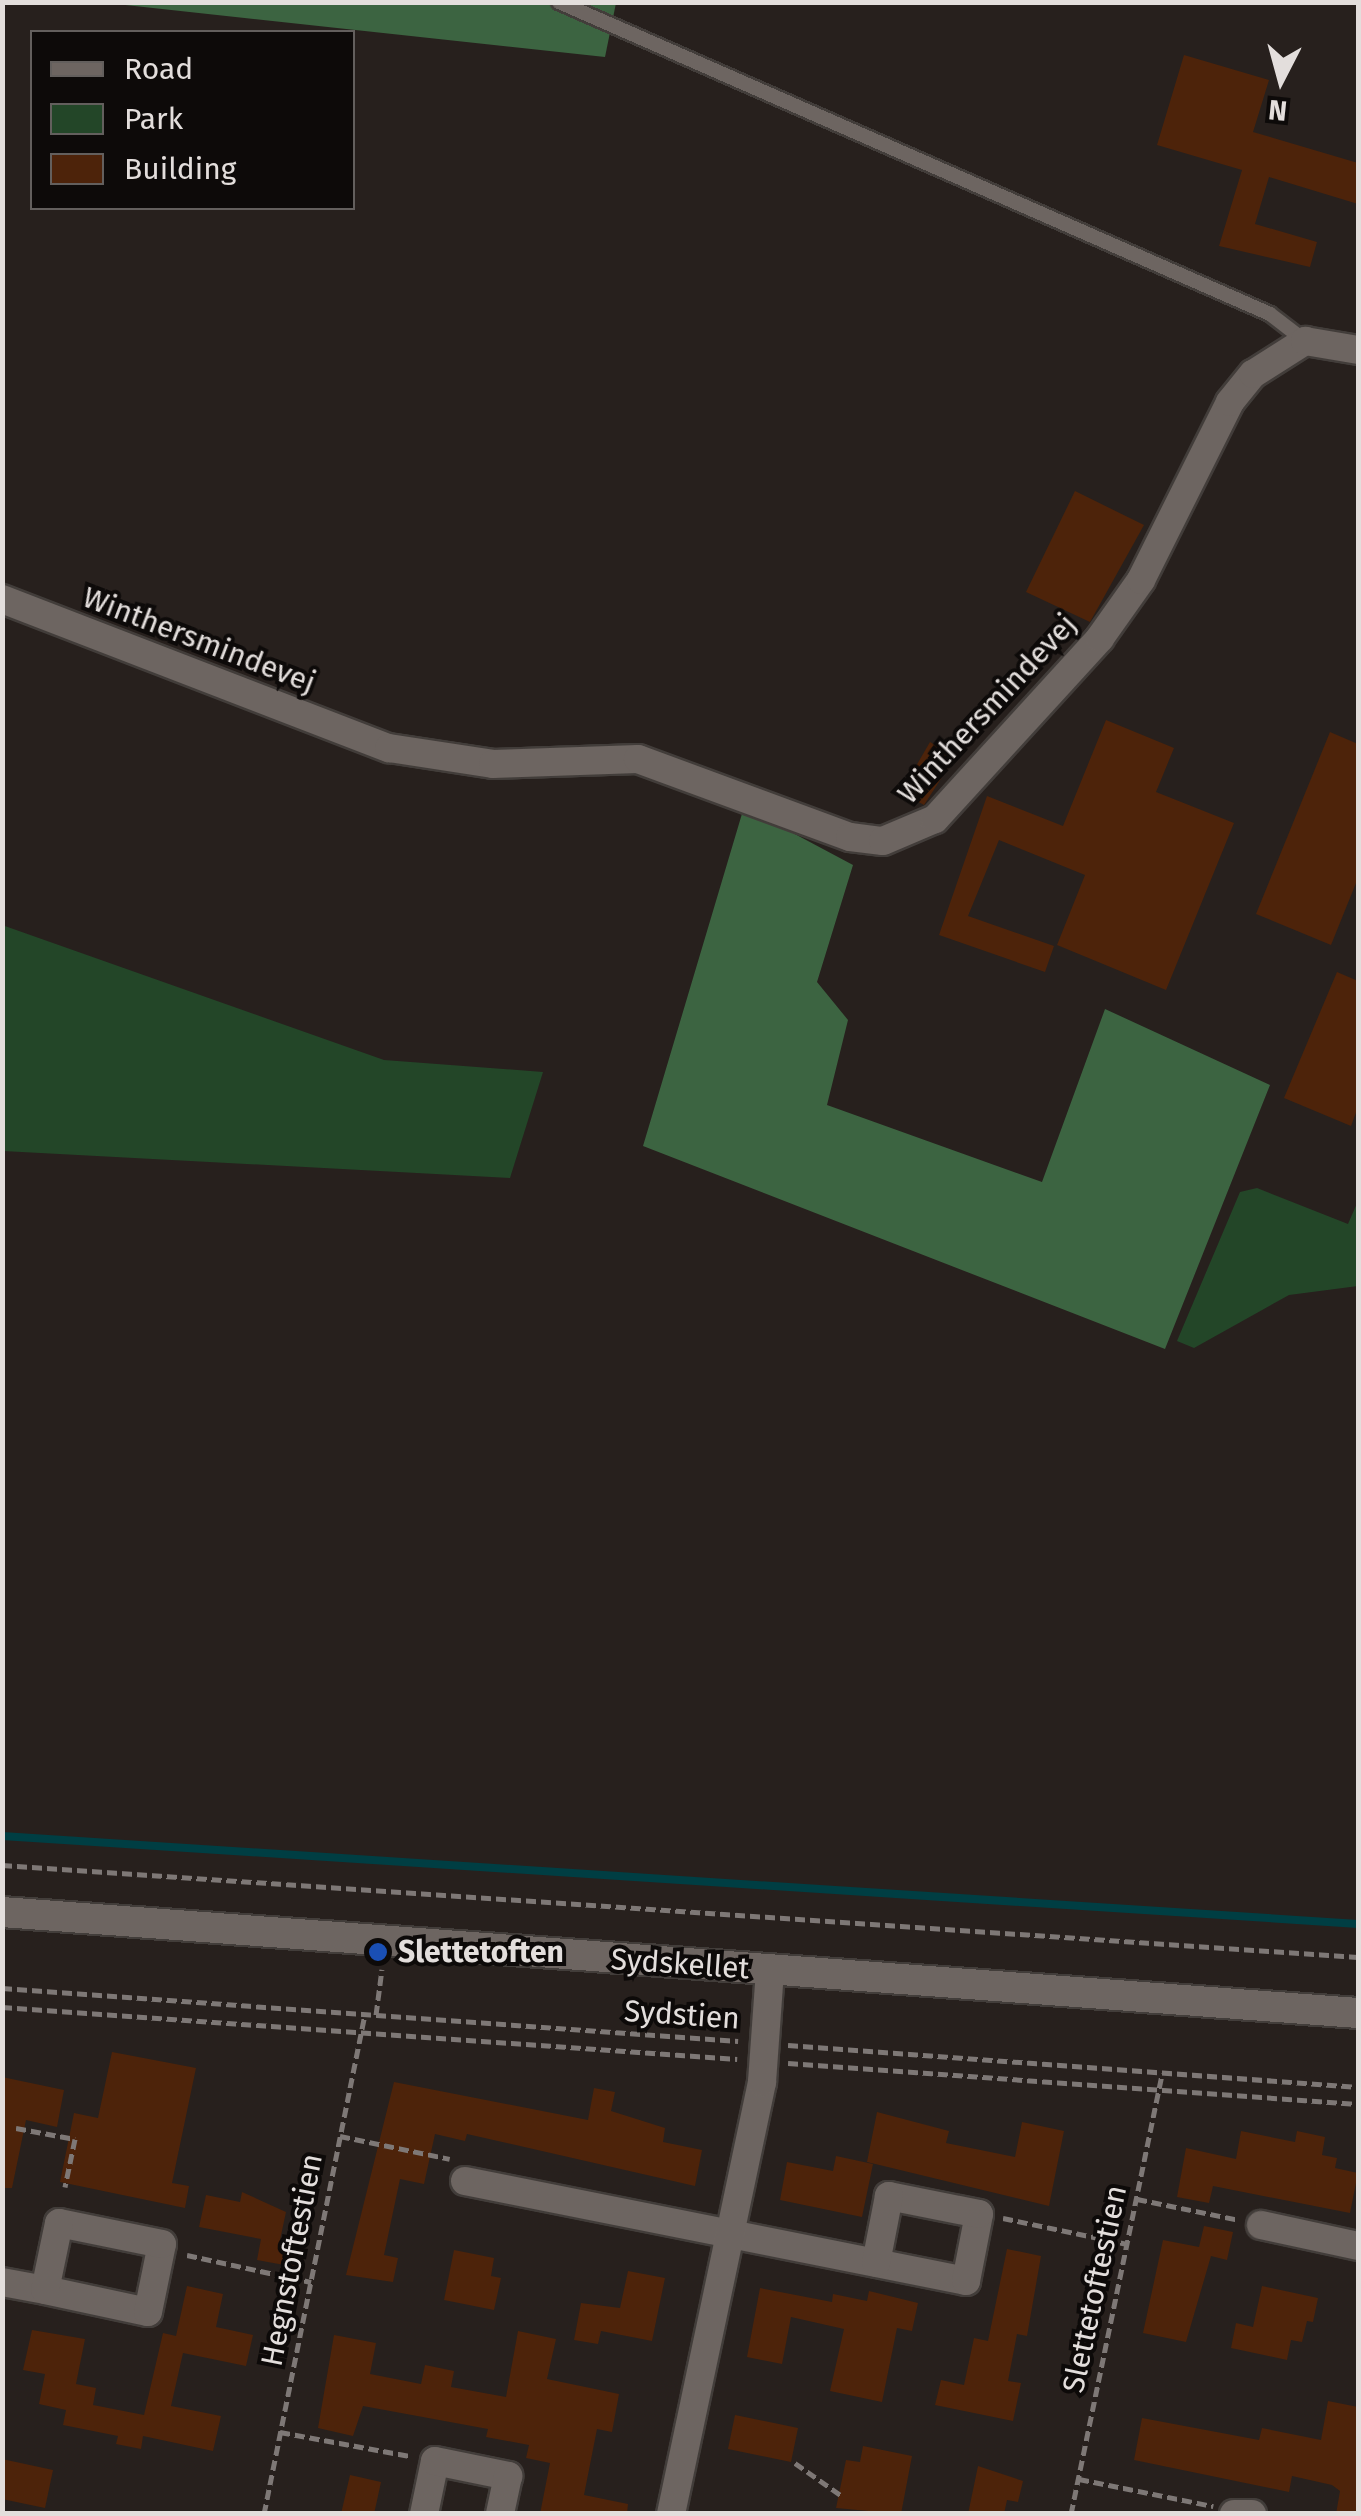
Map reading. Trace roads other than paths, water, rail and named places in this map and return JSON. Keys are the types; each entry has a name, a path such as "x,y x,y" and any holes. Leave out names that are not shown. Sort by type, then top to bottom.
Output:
{"street":[{"path":"1305,340 1358,350"},
{"name":"Winthersmindevej","path":"2,599 389,748 493,764 638,759 850,837 891,839 936,819 1100,638 1141,580 1230,402 1274,355 1305,340"},
{"name":"Sydskellet","path":"2,1912 1358,2013"},
{"path":"671,2514 764,2052 770,1970"},
{"path":"465,2181 966,2281 979,2214 889,2196 876,2263"},
{"path":"2,2282 148,2312 162,2244 59,2223 44,2290"},
{"path":"1261,2225 1358,2246"},
{"path":"424,2514 435,2461 508,2476 500,2514"}],"lane":[{"path":"560,2 1270,314 1305,340"}],"waterway":[{"path":"2,1836 1358,1924"}],"place":[{"name":"Slettetoften","path":"378,1952"}]}
